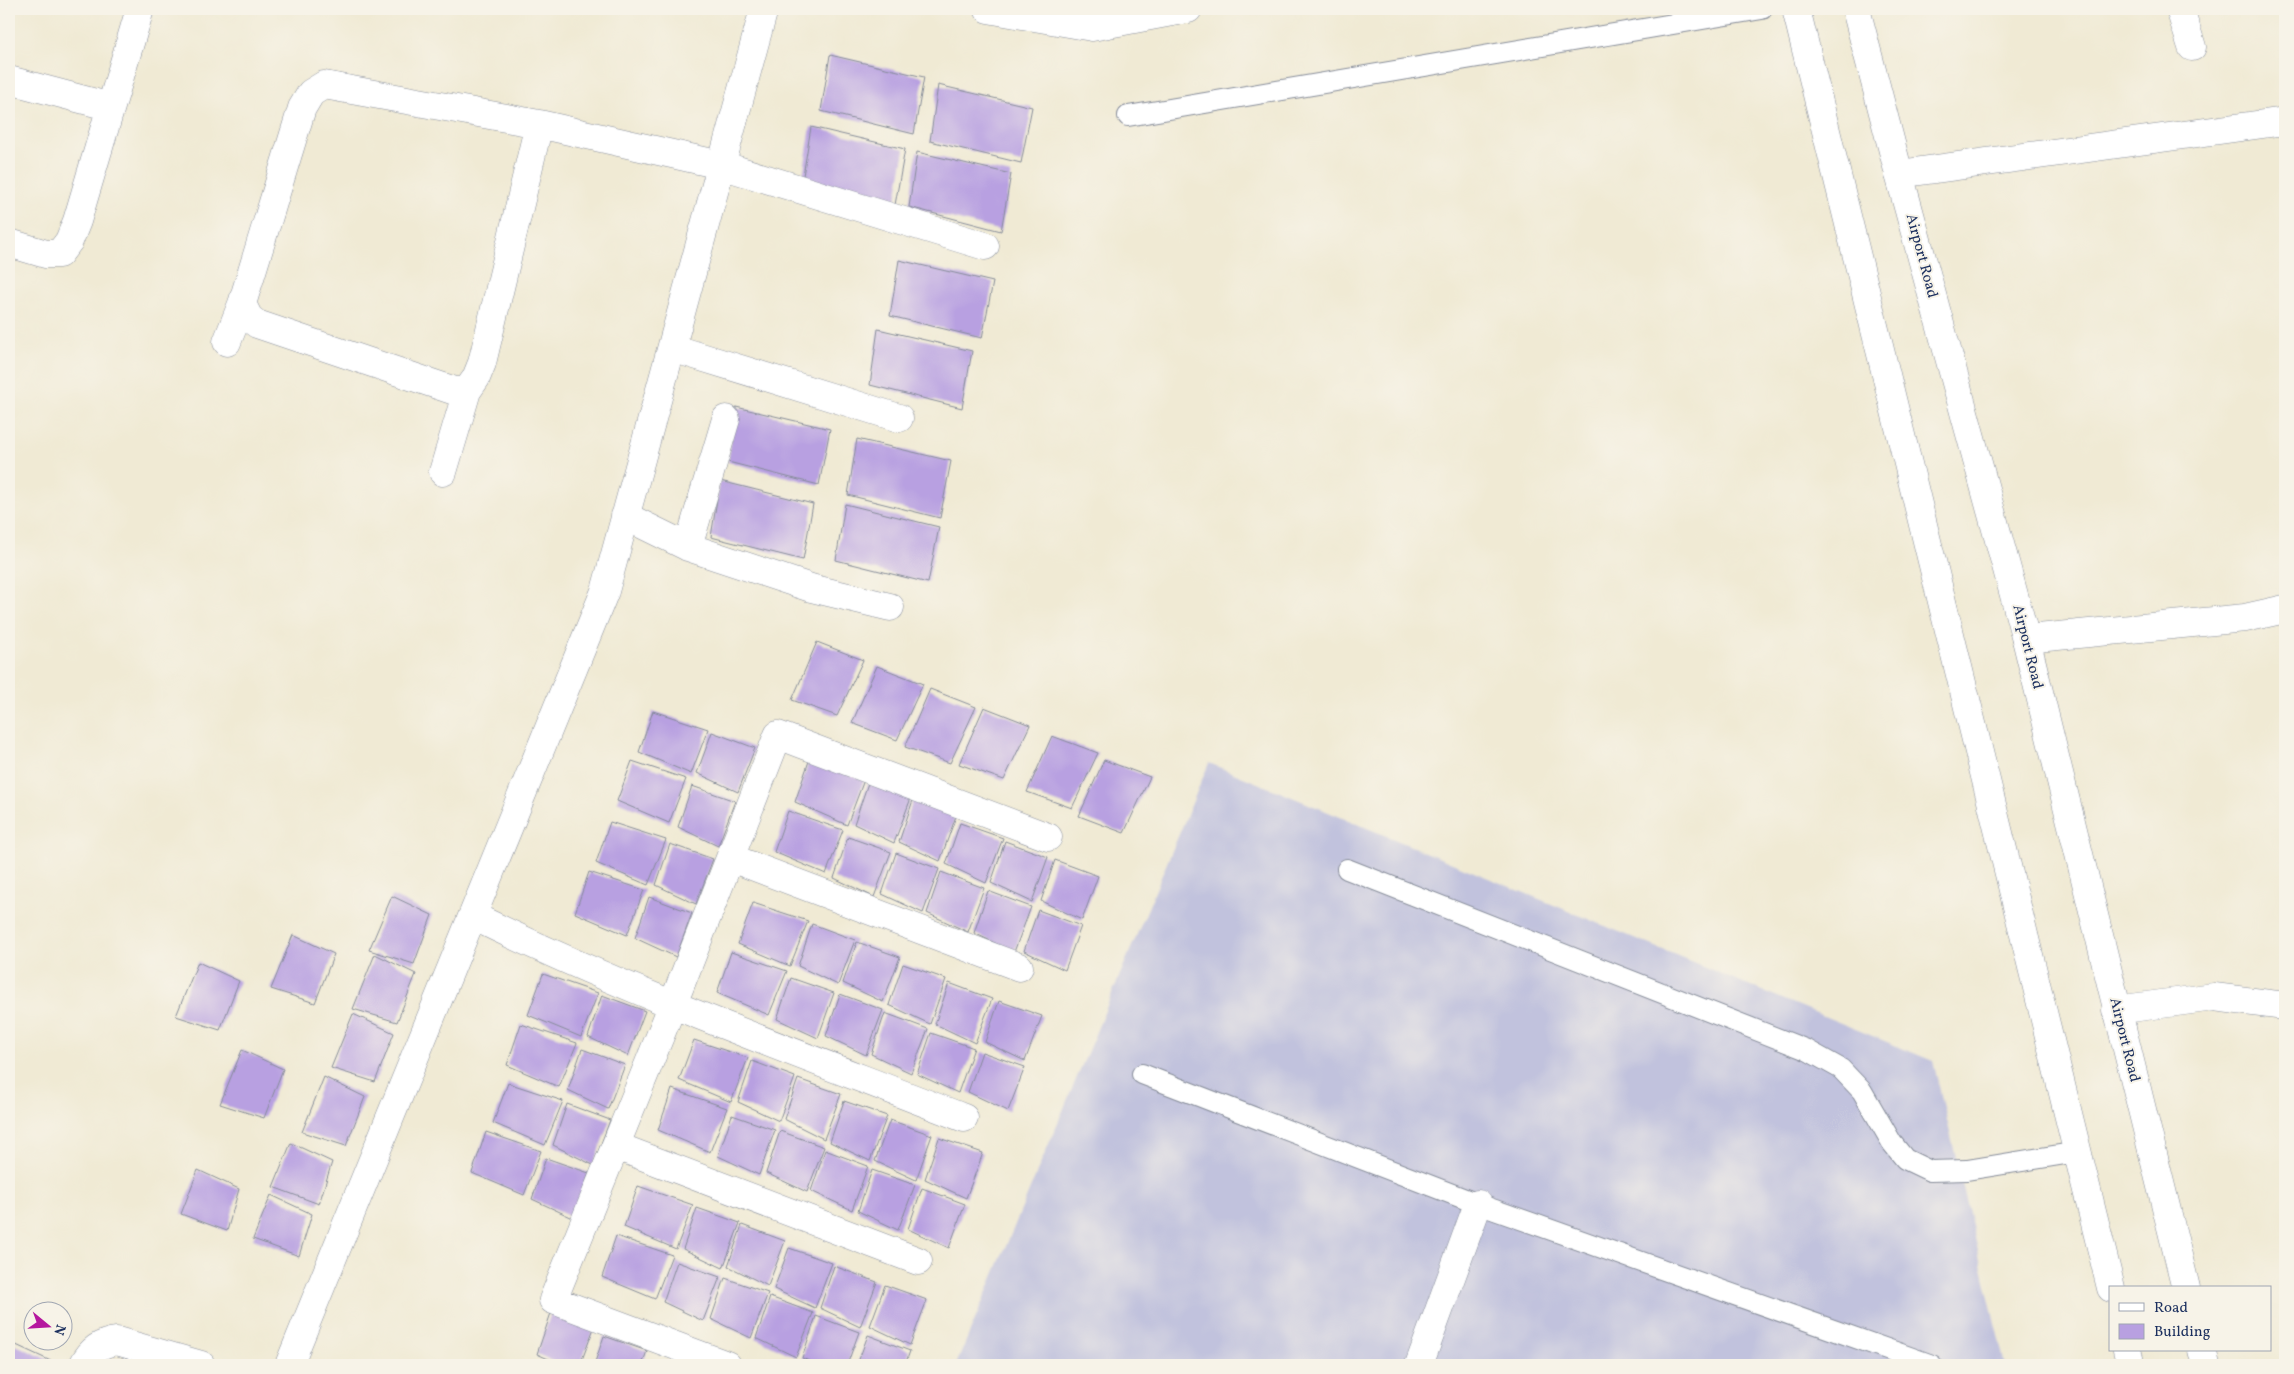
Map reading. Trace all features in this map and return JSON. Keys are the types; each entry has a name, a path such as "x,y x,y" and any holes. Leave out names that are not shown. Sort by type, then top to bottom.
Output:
{"street":[{"path":"9,243 46,254 59,254 64,248 78,221 140,9"},
{"path":"289,1365 605,591 764,9"},
{"path":"988,9 1092,27 1188,9"},
{"path":"1796,9 2111,1286"},
{"name":"Airport Road","path":"1856,9 2026,639 2185,1286"},
{"path":"2180,9 2192,47"},
{"path":"9,80 111,108"},
{"path":"227,342 242,304 302,108 311,93 324,85 539,124 721,165 985,246"},
{"path":"1899,174 2285,121"},
{"path":"443,472 467,391 476,378 482,364 539,124"},
{"path":"242,304 249,318 258,324 448,389 467,391"},
{"path":"672,348 899,418"},
{"path":"688,547 726,419"},
{"path":"626,516 688,547 811,588 890,606"},
{"path":"2026,639 2245,618 2285,609"},
{"path":"2245,618 2285,621"},
{"path":"727,1365 553,1300 673,1004 778,735 1048,837"},
{"path":"731,858 1019,968"},
{"path":"473,916 519,939 673,1004 964,1118"},
{"path":"2116,1010 2214,997 2285,1006"},
{"path":"616,1146 918,1261"},
{"path":"1419,1365 1478,1204"},
{"path":"83,1365 93,1350 104,1343 117,1342 202,1365"},
{"path":"2128,1352 2131,1365"},
{"path":"2203,1352 2206,1365"}],"lane":[{"path":"1128,116 1762,9"},
{"path":"1347,869 1807,1050 1841,1069 1862,1091 1896,1148 1905,1159 1930,1171 1967,1170 2078,1152"},
{"path":"1142,1074 1478,1204 1932,1365"}],"shaded area":[{"path":"1209,763 1933,1061 2005,1365 956,1365"}],"building":[{"path":"830,55 924,77 914,134 821,111"},
{"path":"938,85 1032,107 1021,163 930,141"},
{"path":"811,127 905,149 895,205 802,182"},
{"path":"917,152 1011,174 1001,231 909,207"},
{"path":"899,260 993,282 982,338 890,316"},
{"path":"878,329 972,351 962,408 870,385"},
{"path":"736,407 830,429 819,485 728,462"},
{"path":"857,439 951,461 940,518 848,495"},
{"path":"720,481 813,504 803,560 711,537"},
{"path":"845,504 939,527 928,583 836,560"},
{"path":"817,642 863,660 837,716 792,700"},
{"path":"877,666 923,684 897,740 852,723"},
{"path":"930,689 976,707 950,763 905,747"},
{"path":"984,707 1030,725 1004,780 959,764"},
{"path":"653,711 708,729 691,774 639,752"},
{"path":"712,732 755,748 738,792 697,773"},
{"path":"1052,736 1098,753 1072,808 1027,792"},
{"path":"1104,760 1150,777 1124,833 1079,816"},
{"path":"632,761 686,779 669,823 617,801"},
{"path":"809,761 864,780 847,825 795,802"},
{"path":"868,783 911,798 894,843 854,824"},
{"path":"692,786 735,801 718,846 678,827"},
{"path":"913,800 956,816 940,861 899,842"},
{"path":"788,811 843,830 826,874 774,852"},
{"path":"610,822 666,840 648,885 596,863"},
{"path":"960,823 1003,838 986,883 946,864"},
{"path":"848,837 891,852 874,897 834,878"},
{"path":"1005,841 1048,857 1032,902 991,883"},
{"path":"670,844 713,859 696,904 656,885"},
{"path":"896,853 939,869 923,913 882,894"},
{"path":"1055,860 1098,876 1082,920 1041,901"},
{"path":"589,872 644,890 627,935 575,913"},
{"path":"941,872 984,888 968,932 927,913"},
{"path":"988,891 1031,907 1014,952 974,933"},
{"path":"392,896 432,915 414,964 369,950"},
{"path":"649,897 692,913 676,957 635,938"},
{"path":"753,903 808,921 790,966 738,944"},
{"path":"1038,910 1081,926 1065,970 1024,951"},
{"path":"812,924 855,940 838,985 798,966"},
{"path":"293,935 334,954 315,1003 271,989"},
{"path":"857,942 900,957 883,1002 843,983"},
{"path":"731,952 787,971 769,1015 717,993"},
{"path":"375,954 416,974 397,1022 353,1009"},
{"path":"198,962 239,981 220,1030 176,1016"},
{"path":"903,964 946,979 930,1024 889,1005"},
{"path":"543,974 598,993 581,1037 528,1015"},
{"path":"791,978 834,993 818,1038 777,1019"},
{"path":"949,983 992,999 975,1043 935,1024"},
{"path":"840,994 883,1010 866,1055 826,1036"},
{"path":"602,995 645,1011 628,1056 588,1037"},
{"path":"999,1001 1042,1016 1025,1061 985,1042"},
{"path":"885,1013 928,1029 911,1073 871,1054"},
{"path":"353,1014 394,1033 375,1082 331,1068"},
{"path":"521,1024 577,1043 559,1087 507,1065"},
{"path":"931,1033 974,1048 958,1093 917,1074"},
{"path":"694,1040 748,1058 731,1102 679,1080"},
{"path":"582,1049 625,1065 608,1109 568,1090"},
{"path":"242,1050 283,1069 264,1118 220,1104"},
{"path":"982,1052 1025,1067 1008,1111 968,1092"},
{"path":"752,1061 795,1077 779,1121 738,1102"},
{"path":"324,1077 365,1097 346,1146 302,1132"},
{"path":"798,1079 841,1094 824,1139 784,1119"},
{"path":"508,1083 563,1101 545,1145 493,1123"},
{"path":"672,1089 727,1108 710,1152 658,1130"},
{"path":"844,1101 887,1116 870,1161 830,1142"},
{"path":"567,1104 610,1120 593,1165 553,1145"},
{"path":"732,1115 775,1130 759,1175 718,1156"},
{"path":"890,1120 932,1135 916,1180 875,1161"},
{"path":"780,1131 824,1147 807,1192 766,1173"},
{"path":"486,1132 541,1151 524,1195 472,1173"},
{"path":"939,1138 983,1153 966,1198 925,1179"},
{"path":"291,1143 332,1162 319,1204 273,1187"},
{"path":"825,1150 868,1166 852,1210 811,1191"},
{"path":"546,1158 589,1173 573,1218 532,1199"},
{"path":"198,1170 239,1189 227,1231 181,1214"},
{"path":"872,1170 915,1185 898,1230 858,1211"},
{"path":"638,1186 693,1205 676,1249 624,1227"},
{"path":"922,1188 965,1204 949,1248 908,1229"},
{"path":"271,1195 312,1214 299,1256 253,1239"},
{"path":"697,1208 740,1223 723,1268 683,1249"},
{"path":"742,1225 785,1241 768,1286 728,1266"},
{"path":"616,1236 672,1255 655,1299 602,1277"},
{"path":"789,1248 832,1263 815,1308 774,1289"},
{"path":"677,1262 720,1277 703,1321 663,1302"},
{"path":"834,1266 877,1282 860,1327 820,1308"},
{"path":"725,1278 768,1293 751,1338 711,1319"},
{"path":"885,1285 927,1300 910,1345 870,1326"},
{"path":"770,1297 813,1313 796,1357 756,1338"},
{"path":"551,1313 594,1328 580,1365 562,1365 537,1354"},
{"path":"816,1316 859,1332 847,1365 819,1365 802,1358"},
{"path":"868,1335 910,1351 905,1365 857,1365"},
{"path":"604,1336 647,1351 642,1365 594,1365"},
{"path":"14,1344 22,1348 22,1352 31,1352 55,1363 54,1365 9,1365 9,1356"}]}
